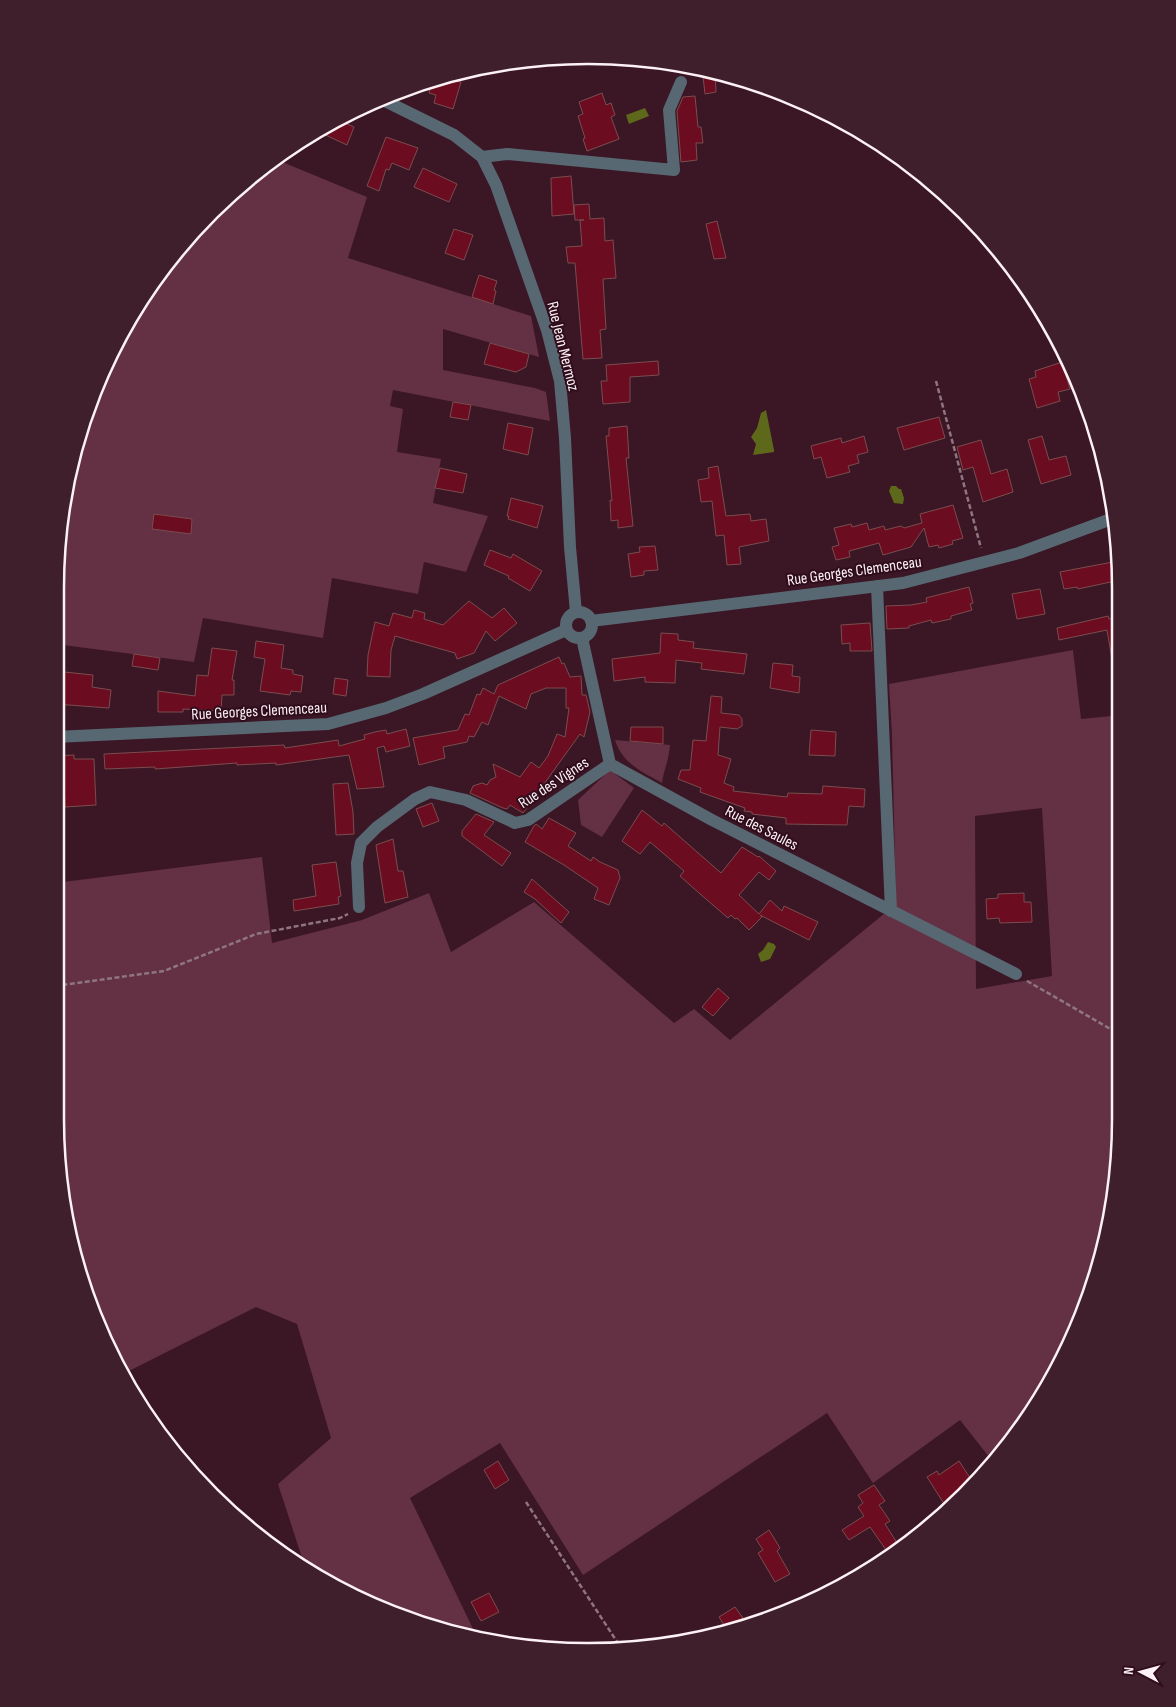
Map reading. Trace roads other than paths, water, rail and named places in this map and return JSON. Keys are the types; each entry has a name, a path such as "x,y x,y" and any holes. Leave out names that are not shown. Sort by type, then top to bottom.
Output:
{"street":[{"path":"482,157 507,154 674,170 668,110 681,82"},
{"name":"Rue Jean Mermoz","path":"389,103 454,135 482,157 496,185 544,321 560,381 576,612"},
{"name":"Rue Georges Clemenceau","path":"591,621 903,583 1019,553 1108,520"},
{"path":"877,586 891,911"},
{"path":"576,612 585,613 591,621 591,630 582,638 573,637 566,630 568,617 576,612"},
{"name":"Rue Georges Clemenceau","path":"64,737 328,724 386,708 423,694 566,630"},
{"path":"582,638 610,764"},
{"name":"Rue des Saules","path":"610,764 712,820 1016,974"},
{"name":"Rue des Vignes","path":"359,907 356,863 360,843 377,827 415,799 430,792 466,800 515,823 528,820 610,764"}]}
